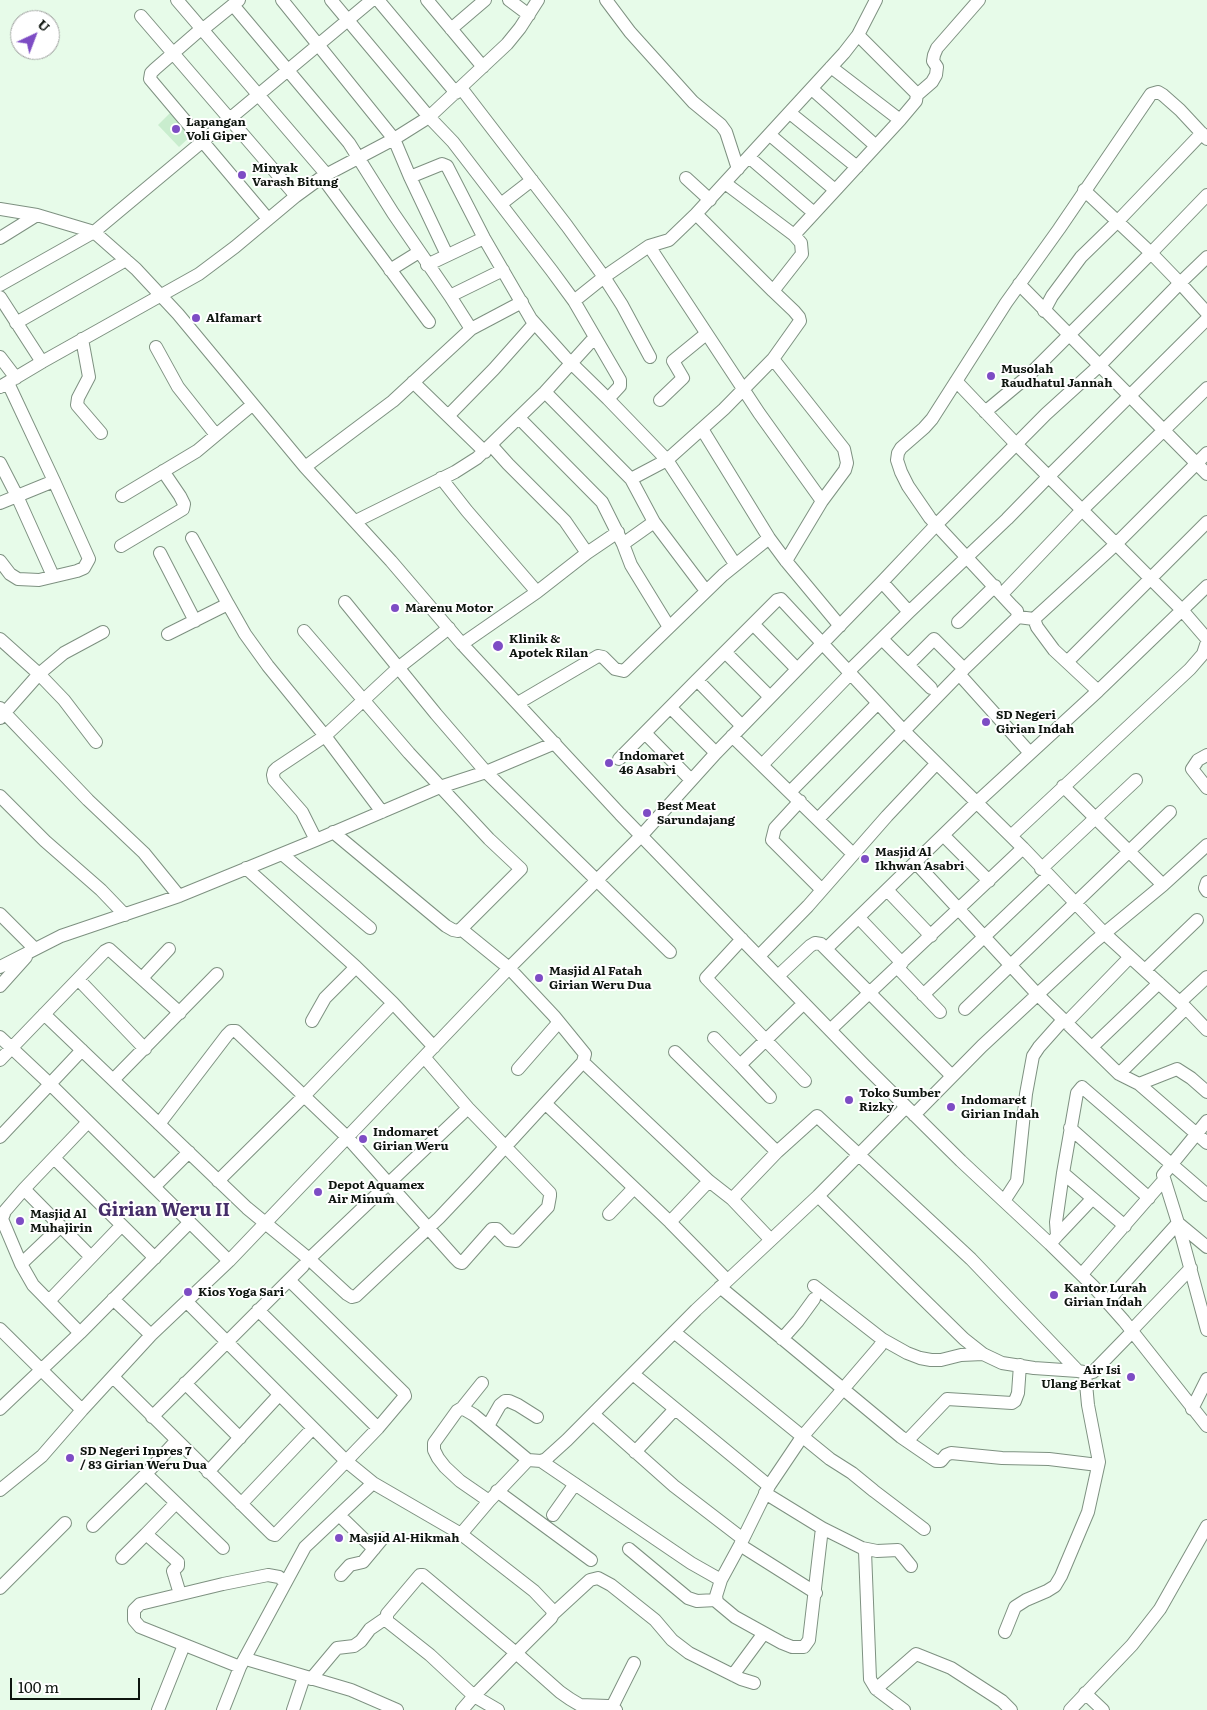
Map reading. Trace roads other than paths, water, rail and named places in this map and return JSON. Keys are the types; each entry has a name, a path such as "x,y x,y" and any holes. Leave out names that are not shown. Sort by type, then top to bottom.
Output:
{"street":[{"path":"177,0 259,94 324,176 429,322"},
{"path":"282,0 394,139 447,255"},
{"path":"331,0 429,117 453,142 574,301 621,383 608,399"},
{"path":"0,285 94,232 372,0"},
{"path":"378,0 458,90 532,180 604,277 622,305 650,357"},
{"path":"427,0 483,67"},
{"path":"451,29 484,0"},
{"path":"509,0 529,15"},
{"path":"8,383 82,339 199,274 296,196 324,176 359,159 429,117 506,44 529,15 538,0"},
{"path":"606,0 630,32 693,102 721,125 726,132 738,169"},
{"path":"574,301 604,277 649,246 669,240 696,214 750,158 832,67 858,36 876,0"},
{"path":"794,235 900,120 918,96 932,82 936,75 934,55 937,48 979,0"},
{"path":"268,219 150,78 151,73 173,53 236,3 287,71 345,138 372,182 471,329"},
{"path":"141,16 296,196"},
{"path":"858,36 918,96"},
{"path":"832,67 900,120"},
{"path":"812,89 876,146"},
{"path":"1018,617 1016,611 998,590 926,513 901,472 897,460 898,453 906,442 932,419 1019,284 1151,94 1158,92 1205,136 1071,268 1044,310"},
{"path":"790,113 857,167"},
{"path":"770,135 835,190"},
{"path":"750,158 814,213"},
{"path":"410,177 445,164 451,172 484,238 534,324 667,460 735,564"},
{"path":"686,178 710,200"},
{"path":"501,204 532,180"},
{"path":"725,183 794,235 801,243 802,254 773,291"},
{"path":"1084,190 1151,253 1207,313"},
{"path":"985,412 1027,376 1070,335 1207,195"},
{"path":"0,209 37,216 94,232 126,260 162,296 305,467 356,522 462,644 641,836 910,1111 1004,1202 1054,1240 1131,1331 1207,1426"},
{"path":"631,479 667,460 702,429 772,360 800,321 794,311 696,214"},
{"path":"0,238 37,216"},
{"path":"427,264 484,238"},
{"path":"649,246 706,334 822,501"},
{"path":"390,270 419,252"},
{"path":"0,1490 42,1456 151,1335 229,1261 509,968 641,836 732,736 936,525 1016,444 1100,365 1207,257"},
{"path":"16,323 126,260"},
{"path":"450,296 503,270"},
{"path":"1019,284 1207,474"},
{"path":"0,296 42,362"},
{"path":"305,467 376,414 471,329 522,302"},
{"path":"763,764 909,612 1008,519 1207,320"},
{"path":"448,416 494,369 534,324"},
{"path":"660,400 683,378 673,361 706,334"},
{"path":"356,522 465,466 488,448 519,418 595,337"},
{"path":"82,339 89,377 76,405 100,433"},
{"path":"156,347 178,387 195,411 216,435"},
{"path":"0,356 8,383 89,559 84,568 39,580 18,578 10,574 0,562"},
{"path":"772,360 844,449 847,463 845,470 822,501 786,561"},
{"path":"956,381 1016,444 1182,610 1207,641 1203,654 1195,664 1148,710 1063,786 1011,836"},
{"path":"414,382 448,416 508,464 564,521 587,553"},
{"path":"958,622 998,590 1207,388"},
{"path":"545,392 631,479 654,522 706,591"},
{"path":"122,496 197,451 252,405"},
{"path":"519,418 598,498 607,510 631,565 669,627"},
{"path":"702,429 769,538 840,626"},
{"path":"1018,617 1034,619 1116,544 1207,453"},
{"path":"0,463 53,576"},
{"path":"121,546 182,509 184,504 180,496 163,471"},
{"path":"441,478 537,592"},
{"path":"0,504 54,480"},
{"path":"623,544 654,522"},
{"path":"1067,662 1207,522"},
{"path":"462,644 618,532"},
{"path":"192,538 228,604 268,666 325,736 382,812"},
{"path":"518,703 598,656 603,656 615,669 624,671 735,564 769,538"},
{"path":"160,553 195,621"},
{"path":"882,582 909,612"},
{"path":"827,948 888,891 976,803 1098,691 1207,586"},
{"path":"619,759 777,600 781,599 904,731 1011,836 1104,934 1183,1005 1207,1030"},
{"path":"345,602 486,772 670,952"},
{"path":"168,634 228,604"},
{"path":"818,818 961,672 1018,617"},
{"path":"1034,619 1045,640 1098,691"},
{"path":"754,625 797,669"},
{"path":"316,840 302,812 274,780 272,775 277,768 325,736 398,668 448,628"},
{"path":"304,631 440,787 521,869 458,931 446,926 334,832"},
{"path":"103,632 64,652 39,674 1,713 144,853 179,896"},
{"path":"0,639 39,674 64,700 96,742"},
{"path":"882,639 931,688"},
{"path":"908,665 934,639 1030,754"},
{"path":"726,653 770,697"},
{"path":"697,680 742,726"},
{"path":"790,792 878,703"},
{"path":"671,708 716,753"},
{"path":"645,734 691,780"},
{"path":"732,736 763,764 853,854"},
{"path":"0,967 70,932 179,896 440,787 486,772 555,743"},
{"path":"1207,755 1198,760 1192,768 1207,788"},
{"path":"759,956 822,890 936,764"},
{"path":"923,995 984,938 1044,872 1136,780"},
{"path":"1063,786 1163,885"},
{"path":"0,796 45,841 102,890 124,915"},
{"path":"800,801 775,828 772,840 822,890"},
{"path":"965,1009 1170,812"},
{"path":"944,836 989,881"},
{"path":"462,1408 488,1426 528,1460 541,1461 546,1459 568,1440 723,1283 818,1196 860,1154 952,1076 1104,934 1163,885 1207,844"},
{"path":"830,1030 959,910 1022,848"},
{"path":"282,854 370,928"},
{"path":"916,863 1038,995 1119,1074 1139,1084 1207,1143"},
{"path":"246,868 356,967 434,1048"},
{"path":"1207,882 1205,888 1207,891"},
{"path":"888,891 931,936"},
{"path":"0,914 32,951"},
{"path":"859,918 923,995 940,1012"},
{"path":"1145,970 1197,920"},
{"path":"44,1014 218,1182 306,1262 352,1297 356,1296 429,1227 506,1148 584,1062 585,1054 559,1022 509,968 462,929"},
{"path":"742,939 706,978 805,1081"},
{"path":"778,976 815,943 821,944 952,1076"},
{"path":"0,1060 109,949 180,1013"},
{"path":"142,978 170,949"},
{"path":"0,986 32,951"},
{"path":"1004,1202 1018,1181 1026,1094 1035,1051 1130,957"},
{"path":"312,1021 325,998 356,967"},
{"path":"113,1080 217,974"},
{"path":"1119,1074 1207,977"},
{"path":"78,979 145,1049"},
{"path":"1092,1047 1159,983"},
{"path":"218,1182 304,1096 392,1003"},
{"path":"740,1065 804,1003"},
{"path":"518,1068 559,1022"},
{"path":"159,1124 231,1031 236,1031 347,1137 460,1263 492,1229 497,1230 512,1242 518,1239 548,1207 550,1193 468,1108 424,1057"},
{"path":"0,1037 229,1261"},
{"path":"714,1038 770,1097"},
{"path":"0,1136 82,1050"},
{"path":"675,1052 777,1152"},
{"path":"584,1062 709,1181 732,1199 770,1239"},
{"path":"1139,1084 1176,1069 1191,1078 1207,1092"},
{"path":"1054,1240 1070,1128 1077,1093 1082,1087 1207,1196"},
{"path":"546,1104 670,1222 723,1283 782,1339 907,1441 938,1462 951,1453 1002,1458 1049,1459 1098,1465"},
{"path":"152,1417 306,1262 468,1108"},
{"path":"732,1199 777,1152 817,1116 971,1259 1082,1372 1098,1465 1088,1512 1055,1586 1015,1607 1005,1632"},
{"path":"1207,1121 1164,1172 1164,1180 1205,1315 1207,1330"},
{"path":"80,1333 33,1285 5,1240 2,1218 5,1211 24,1189 88,1122"},
{"path":"1070,1128 1149,1198"},
{"path":"154,1187 189,1152"},
{"path":"54,1158 155,1258"},
{"path":"1063,1173 1125,1226"},
{"path":"1082,1274 1164,1180"},
{"path":"670,1222 709,1181"},
{"path":"609,1214 634,1188"},
{"path":"24,1189 91,1256"},
{"path":"818,1196 964,1339 984,1354 1002,1363 1092,1372 1191,1268"},
{"path":"1054,1240 1092,1199"},
{"path":"1,1407 80,1333 190,1222"},
{"path":"1178,1223 1207,1247"},
{"path":"1107,1302 1178,1223"},
{"path":"48,1301 122,1226"},
{"path":"21,1264 60,1227"},
{"path":"113,1377 176,1441 275,1535 378,1428 404,1398 404,1393 289,1280"},
{"path":"782,1339 798,1321 814,1292 882,1339 907,1353 931,1360 941,1360 961,1355 984,1354"},
{"path":"113,1299 151,1335"},
{"path":"187,1302 346,1461 373,1483 461,1534 534,1591 553,1614"},
{"path":"258,1310 378,1428"},
{"path":"0,1329 82,1410"},
{"path":"674,1332 802,1437 924,1529"},
{"path":"716,1600 721,1580 742,1542 767,1489 802,1437 878,1349 882,1339"},
{"path":"907,1441 947,1399 1015,1401 1018,1393 1020,1365"},
{"path":"633,1374 767,1489 822,1528 862,1548 877,1551 898,1550 911,1566"},
{"path":"1192,1409 1207,1379"},
{"path":"184,1383 240,1438"},
{"path":"482,1383 445,1426 434,1443 434,1450 445,1467 460,1481 488,1501"},
{"path":"208,1472 280,1395"},
{"path":"488,1426 500,1405 505,1401 518,1405 538,1417"},
{"path":"635,1452 675,1409"},
{"path":"593,1414 674,1486 742,1542 816,1594"},
{"path":"242,1504 312,1428"},
{"path":"93,1526 146,1474 176,1441"},
{"path":"461,1534 488,1501 528,1460"},
{"path":"541,1461 721,1580"},
{"path":"146,1474 223,1548"},
{"path":"223,1710 243,1663 305,1548 373,1483"},
{"path":"553,1515 575,1484"},
{"path":"498,1491 591,1560"},
{"path":"122,1558 176,1502"},
{"path":"338,1515 374,1550"},
{"path":"0,1588 65,1523"},
{"path":"1070,1710 1132,1645 1160,1609 1207,1526"},
{"path":"716,1600 735,1617 764,1633 792,1647 804,1647 809,1640 816,1594 822,1528"},
{"path":"146,1534 178,1562 179,1565 173,1571 180,1594"},
{"path":"341,1575 350,1565 363,1562 383,1538"},
{"path":"862,1548 866,1557 870,1679 876,1689 904,1710"},
{"path":"629,1549 688,1598 696,1601 716,1600"},
{"path":"285,1582 279,1577 268,1575 223,1584 140,1604 133,1614 136,1623 140,1627 184,1646 351,1690 375,1705 397,1710"},
{"path":"292,1710 307,1678 337,1648 354,1646 370,1629 386,1618 387,1614 420,1575 423,1575 560,1692 580,1705 590,1704 614,1709 634,1663"},
{"path":"462,1710 553,1614 590,1580 598,1578 611,1585 655,1620 672,1640 689,1653 733,1675 754,1683"},
{"path":"386,1618 474,1696 498,1710"},
{"path":"733,1675 764,1633"},
{"path":"158,1710 184,1646"},
{"path":"876,1689 916,1654 951,1668 1002,1701 1011,1710"},
{"path":"1086,1693 1103,1710"}],"place":[{"name":"Lapangan Voli Giper","path":"176,129"},
{"name":"Minyak Varash Bitung","path":"242,175"},
{"name":"Alfamart","path":"196,318"},
{"name":"Musolah Raudhatul Jannah","path":"991,376"},
{"name":"Marenu Motor","path":"395,608"},
{"name":"Klinik & Apotek Rilan","path":"498,646"},
{"name":"SD Negeri Girian Indah","path":"986,722"},
{"name":"Indomaret 46 Asabri","path":"609,763"},
{"name":"Best Meat Sarundajang","path":"647,813"},
{"name":"Masjid Al Ikhwan Asabri","path":"865,859"},
{"name":"Masjid Al Fatah Girian Weru Dua","path":"539,978"},
{"name":"Toko Sumber Rizky","path":"849,1100"},
{"name":"Indomaret Girian Indah","path":"951,1107"},
{"name":"Indomaret Girian Weru","path":"363,1139"},
{"name":"Depot Aquamex Air Minum","path":"318,1192"},
{"name":"Masjid Al Muhajirin","path":"20,1221"},
{"name":"Kios Yoga Sari","path":"188,1292"},
{"name":"Kantor Lurah Girian Indah","path":"1054,1295"},
{"name":"Air Isi Ulang Berkat","path":"1131,1377"},
{"name":"SD Negeri Inpres 7 / 83 Girian Weru Dua","path":"70,1458"},
{"name":"Masjid Al-Hikmah","path":"339,1538"}],"district":[{"name":"Girian Weru II","path":"164,1211"}]}
